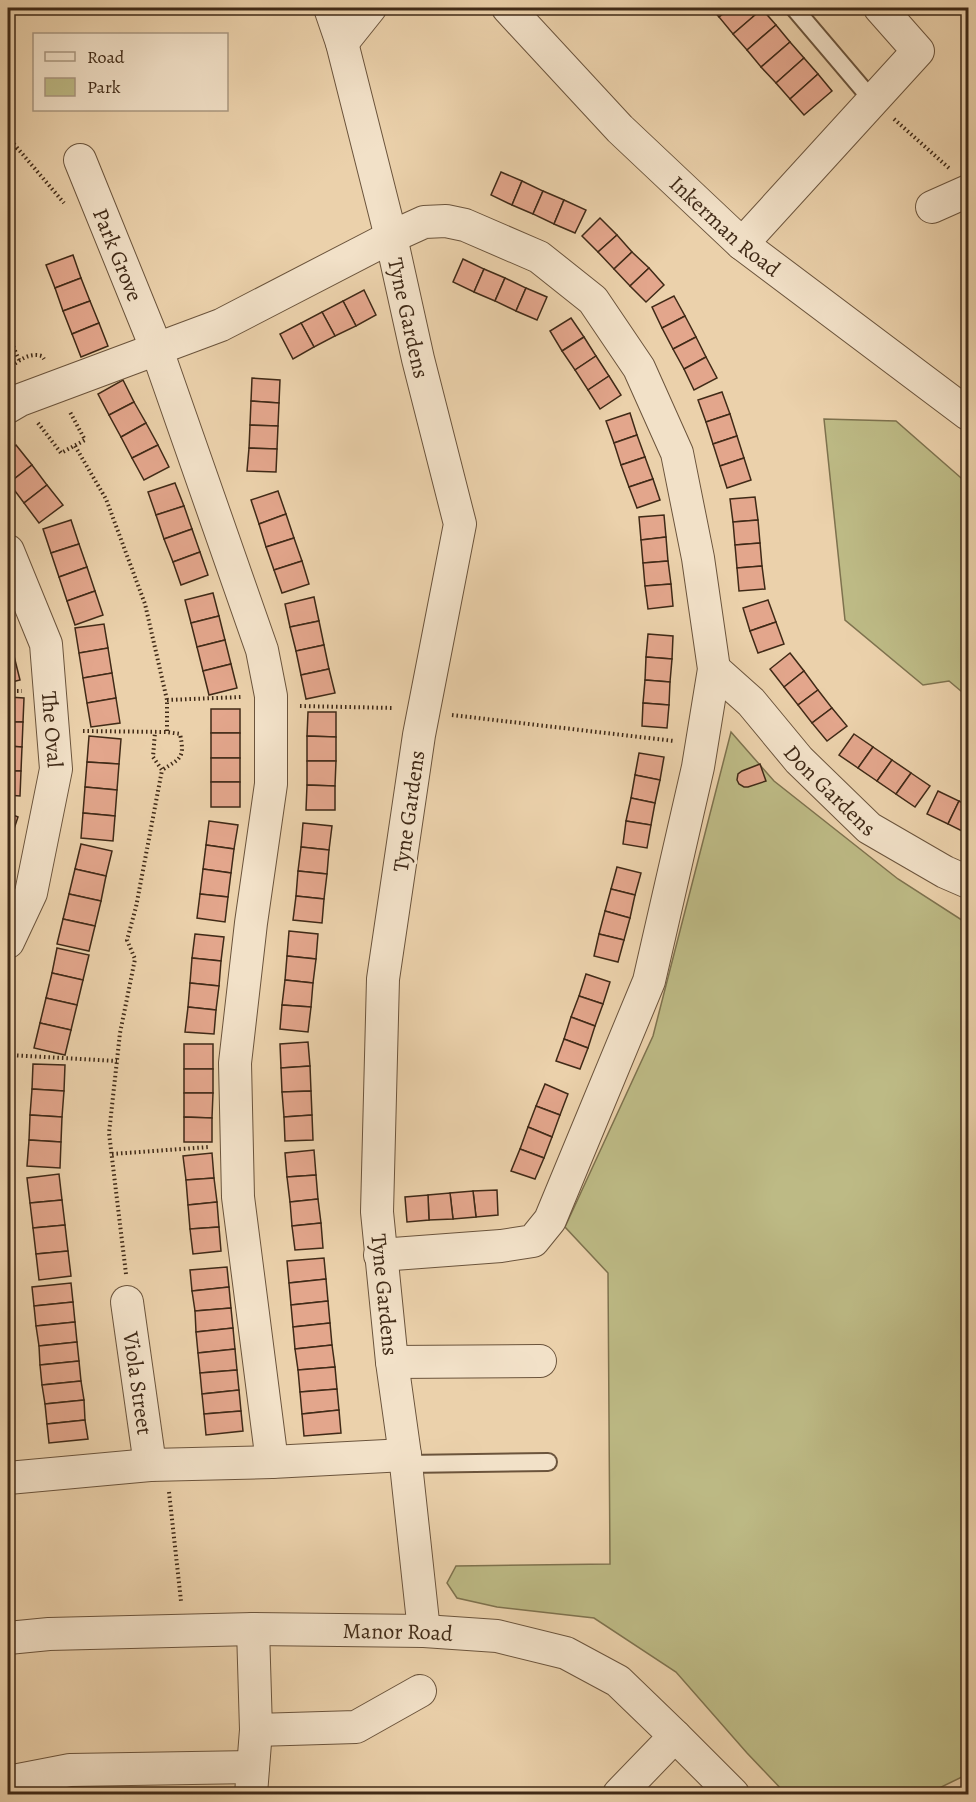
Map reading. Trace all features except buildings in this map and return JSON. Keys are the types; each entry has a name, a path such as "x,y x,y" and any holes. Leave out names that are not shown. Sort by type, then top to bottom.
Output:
{"street":[{"name":"Tyne Gardens","path":"330,8 342,43 391,237 418,358 460,524 424,708 383,979 377,1212 392,1362 424,1631"},
{"path":"342,43 370,8"},
{"name":"Inkerman Road","path":"507,8 620,129 742,244 969,414"},
{"path":"742,244 918,51 880,8"},
{"name":"Park Grove","path":"80,160 157,350 262,650 271,696 271,784 251,923 235,1063 238,1197 272,1462"},
{"path":"932,207 959,180"},
{"path":"8,407 20,400 221,325 391,237 424,222 446,221 465,225 539,257 593,300 639,368 677,453 698,558 714,669 698,767 649,981 550,1220 533,1241 501,1246 380,1255"},
{"name":"The Oval","path":"8,551 46,644 56,769 31,893 8,942"},
{"name":"Don Gardens","path":"714,669 751,702 799,760 869,828 945,872 969,882"},
{"name":"Viola Street","path":"127,1302 158,1465"},
{"path":"392,1362 540,1361"},
{"path":"8,1478 158,1465 405,1459"},
{"path":"8,1782 70,1770 252,1781 256,1731 253,1629"},
{"name":"Manor Road","path":"8,1638 49,1634 253,1629 424,1631 497,1635 566,1653 618,1681 733,1794"},
{"path":"256,1731 356,1727 420,1691"},
{"path":"619,1794 675,1736"}],"lane":[{"path":"794,8 873,101"},
{"path":"405,1459 548,1462"}],"path":[{"path":"873,101 959,180"},
{"path":"8,161 16,147"},
{"path":"8,334 19,360"},
{"path":"75,446 106,499 145,604 167,700 167,732"},
{"path":"167,700 271,696 289,706 424,708 454,716 701,743"},
{"path":"53,731 180,734 183,750 179,759 162,770"},
{"path":"127,1302 110,1133 120,1033 135,959 127,940 136,907 162,770 153,757 154,732"},
{"path":"8,1055 117,1061"},
{"path":"112,1154 237,1144"},
{"path":"158,1465 184,1630"}],"green space":[{"path":"824,419 896,421 968,484 968,697 949,681 923,685 845,620"},
{"path":"731,732 774,781 898,879 968,924 968,1774 927,1794 786,1794 676,1672 594,1618 497,1607 457,1598 447,1583 456,1566 610,1564 608,1273 565,1227 653,1036"}]}
